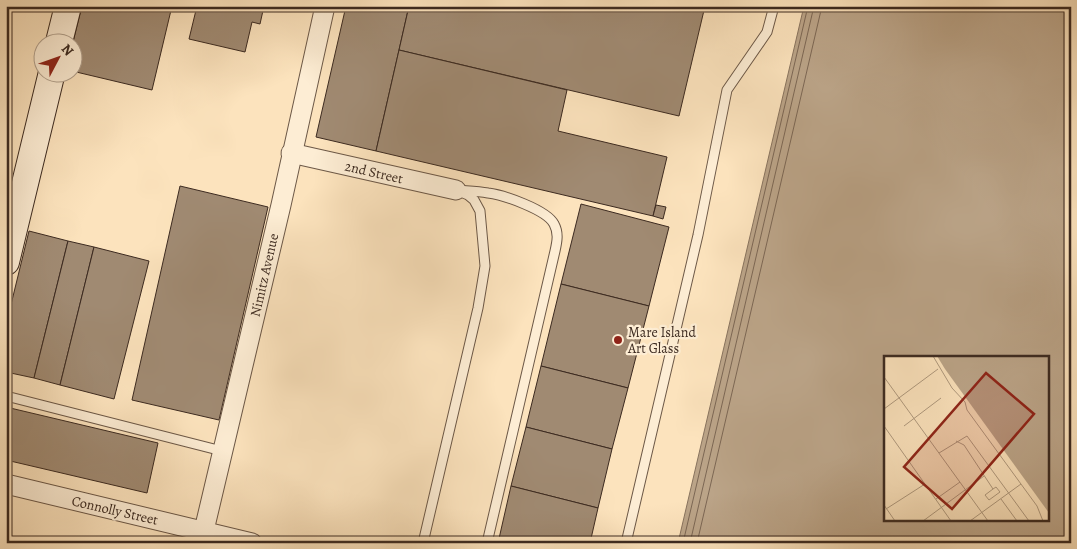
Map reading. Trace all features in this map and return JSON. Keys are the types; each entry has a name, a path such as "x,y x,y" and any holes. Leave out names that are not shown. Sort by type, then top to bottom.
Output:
{"street":[{"path":"62,32 68,6"},
{"name":"Nimitz Avenue","path":"202,537 325,6"},
{"path":"6,262 10,233 49,82"},
{"name":"2nd Street","path":"291,153 456,190"},
{"name":"Connolly Street","path":"6,484 202,537 252,543"}],"lane":[{"path":"626,543 698,235 727,90 767,32 774,6"},
{"path":"456,190 497,195 541,212 549,217 557,233 555,251 487,543"},
{"path":"423,543 478,308 485,266 480,211 474,200 456,190"},
{"path":"6,396 222,450"}],"water":[{"path":"804,6 1071,6 1071,543 678,543"}],"building":[{"path":"82,6 172,6 152,90 82,73 82,32 76,32"},
{"path":"197,6 264,6 260,24 252,22 245,52 189,39"},
{"path":"346,6 409,6 376,151 316,137"},
{"path":"409,6 705,6 679,116 399,50"},
{"path":"399,50 567,90 558,131 667,157 653,216 376,151"},
{"path":"180,186 268,207 219,420 132,400"},
{"path":"581,204 669,227 649,306 561,284"},
{"path":"656,205 666,207 663,219 653,216"},
{"path":"29,231 68,241 34,378 6,372 6,325"},
{"path":"68,241 94,247 60,385 34,378"},
{"path":"94,247 149,261 114,399 60,385"},
{"path":"561,284 649,306 628,388 541,366"},
{"path":"541,366 628,388 612,449 526,427"},
{"path":"6,407 158,443 147,493 6,460"},
{"path":"526,427 612,449 598,508 511,486"},
{"path":"511,486 598,508 590,543 498,543"}],"place":[{"name":"Mare Island Art Glass","path":"618,340"}]}
